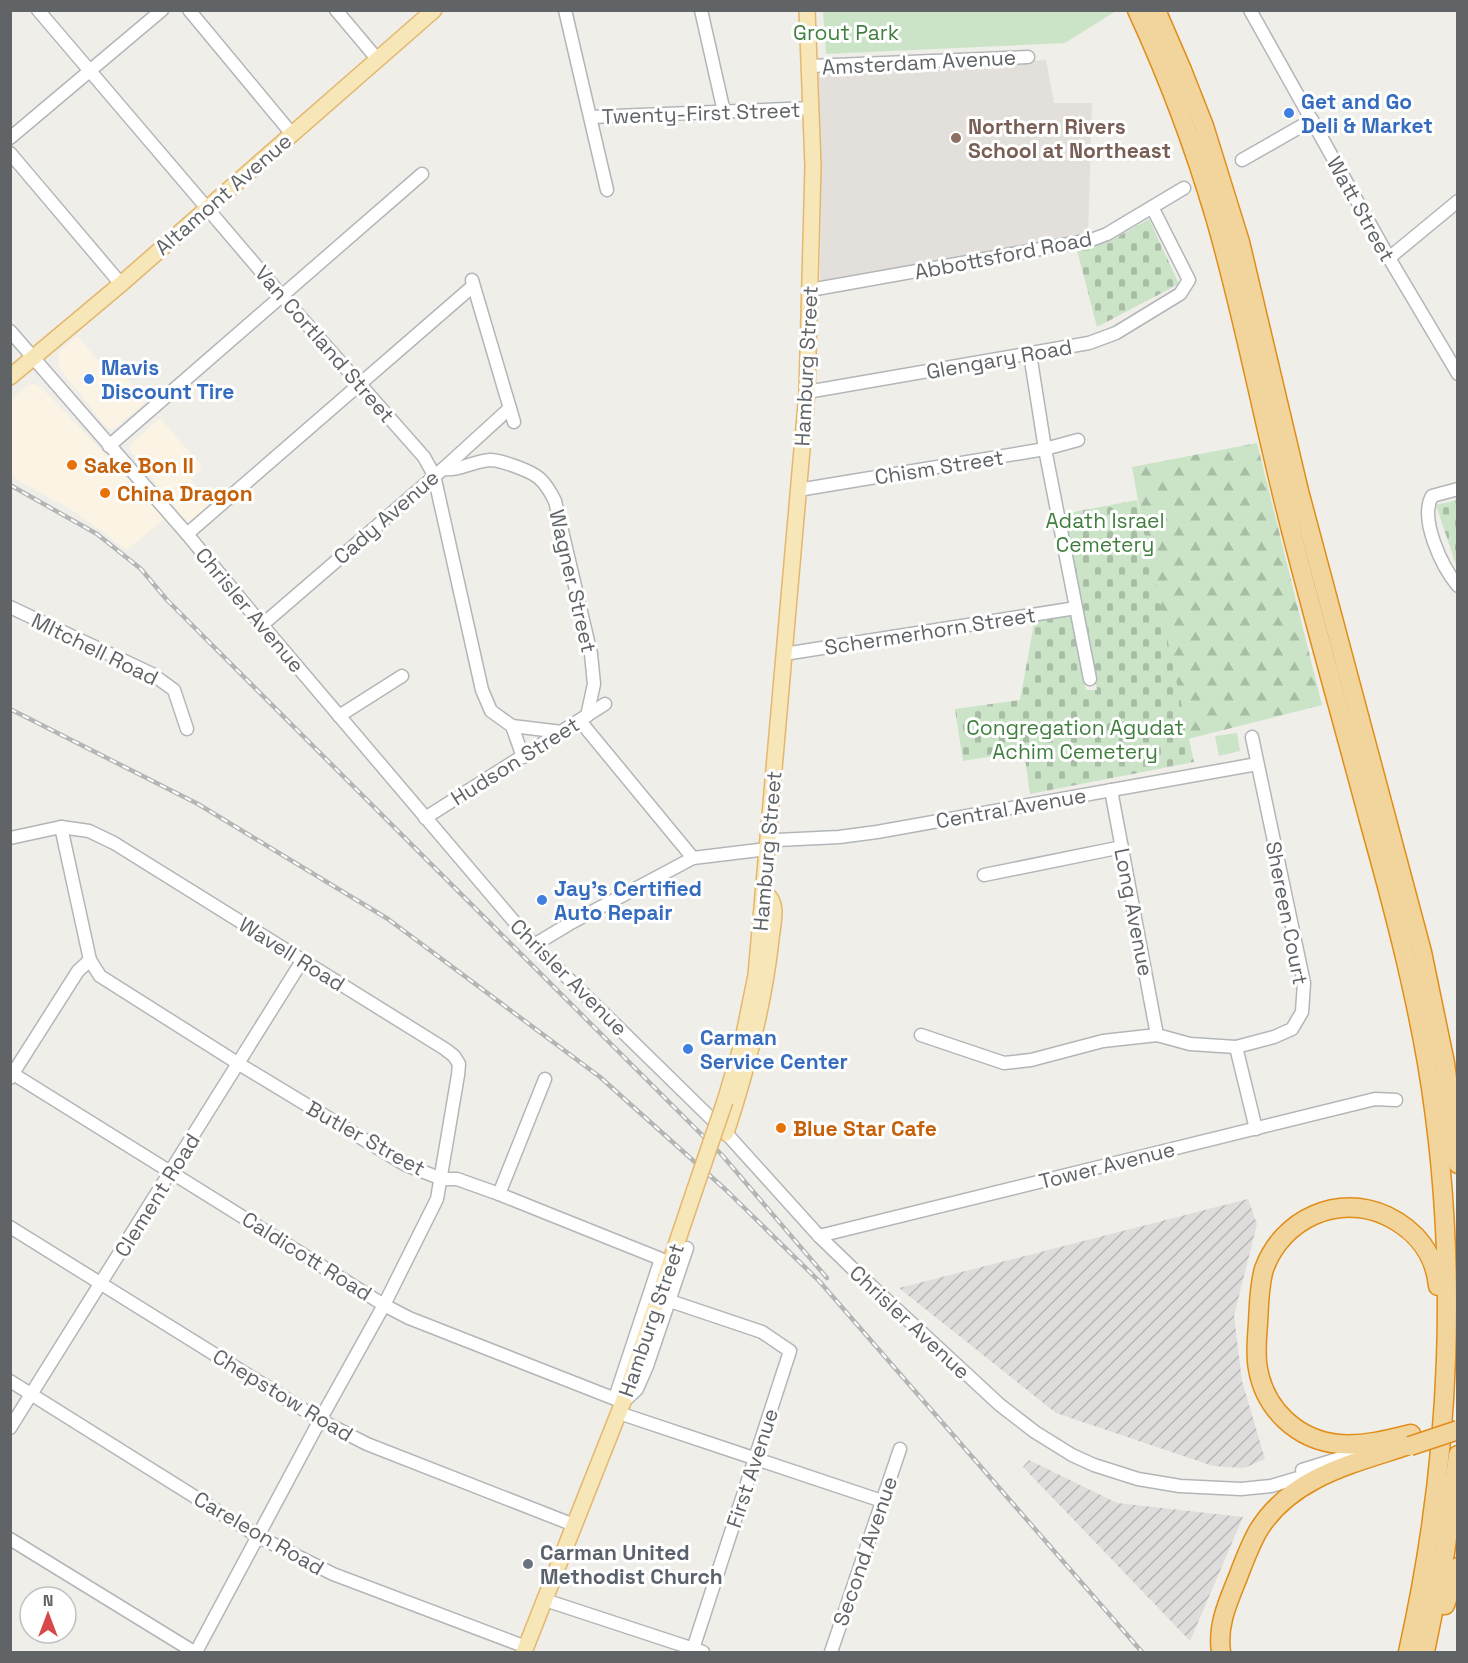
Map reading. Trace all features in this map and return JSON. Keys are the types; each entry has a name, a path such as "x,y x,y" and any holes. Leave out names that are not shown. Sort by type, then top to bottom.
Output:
{"highway":[{"path":"1137,10 1177,104 1215,218 1282,496 1396,920 1413,993 1433,1103 1441,1177 1446,1261 1446,1364 1438,1476 1421,1589 1408,1653"},
{"path":"1156,10 1193,98 1232,213 1305,514 1420,942 1458,1126"},
{"path":"1445,1063 1458,1164"},
{"path":"1446,1364 1435,1268 1426,1249 1403,1225 1371,1210 1334,1209 1310,1216 1289,1230 1281,1239 1269,1259 1261,1281 1257,1342 1259,1374 1264,1392 1285,1421 1306,1435 1328,1442 1364,1444 1410,1440 1458,1430"},
{"path":"1221,1653 1220,1637 1224,1612 1252,1542 1266,1519 1283,1500 1301,1486 1324,1475 1377,1456 1458,1419"},
{"path":"1427,1653 1445,1554 1458,1455"},
{"path":"1427,1653 1458,1567"},
{"path":"1399,1653 1421,1589"}],"main road":[{"name":"Altamont Avenue","path":"10,377 121,284 434,10"},
{"name":"Hamburg Street","path":"525,1650 619,1405 695,1189 742,1044 756,975 765,894 807,392 813,166 807,10"},
{"path":"726,1132 753,1045 766,981 774,907 771,898 765,894"}],"street":[{"name":"Van Cortland Street","path":"38,10 282,296 439,472 482,690 491,711 512,726"},
{"path":"10,138 162,10"},
{"path":"189,10 292,134"},
{"path":"336,10 378,60"},
{"path":"565,10 607,190"},
{"path":"701,10 724,112"},
{"name":"Watt Street","path":"1250,10 1389,258 1458,374"},
{"name":"Amsterdam Avenue","path":"810,66 1028,57"},
{"name":"Twenty-First Street","path":"591,117 812,108"},
{"path":"1242,160 1312,120"},
{"path":"10,153 121,284"},
{"path":"109,446 422,174"},
{"name":"Abbottsford Road","path":"810,290 1091,240 1107,234 1184,188"},
{"path":"1389,258 1458,201"},
{"name":"Glengary Road","path":"807,392 1089,343 1116,333 1180,294 1189,280 1152,207"},
{"path":"187,534 472,282 514,422"},
{"name":"Chrisler Avenue","path":"10,331 187,534 534,945 726,1132 819,1236 1000,1405 1053,1444 1094,1465 1138,1479 1180,1486 1225,1489 1271,1486 1377,1456"},
{"path":"1030,354 1045,449 1090,679"},
{"name":"Cady Avenue","path":"262,625 510,408"},
{"name":"Chism Street","path":"798,490 1045,449 1078,440"},
{"name":"Wagner Street","path":"439,472 489,460 503,462 537,476 550,491 555,501 591,654 594,684 583,719"},
{"path":"1458,489 1432,496 1428,504 1434,540 1449,576 1458,586"},
{"name":"MItchell Road","path":"10,607 152,674 167,684 174,690 187,729"},
{"name":"Schermerhorn Street","path":"784,654 1076,608"},
{"path":"339,716 402,676"},
{"name":"Hudson Street","path":"425,818 605,704"},
{"path":"534,945 693,858 583,719"},
{"path":"523,757 512,726 562,732"},
{"name":"Shereen Court","path":"921,1035 1004,1063 1030,1060 1103,1041 1157,1035 1190,1044 1236,1047 1274,1037 1292,1029 1302,1012 1304,983 1252,737"},
{"name":"Central Avenue","path":"693,858 767,849 777,840 877,832 1257,764"},
{"name":"Long Avenue","path":"1111,790 1157,1035"},
{"name":"Wavell Road","path":"10,838 61,827 89,831 114,843 454,1056 459,1064 437,1199 384,1305 195,1653"},
{"name":"Butler Street","path":"61,827 90,960 100,976 239,1064 406,1165 442,1179 457,1179 499,1194 660,1259 619,1405"},
{"path":"984,875 1122,847"},
{"path":"11,1075 78,971 90,960"},
{"name":"Clement Road","path":"10,1428 302,961"},
{"path":"1236,1047 1256,1129"},
{"name":"Caldicott Road","path":"11,1075 172,1171 384,1305 409,1318 755,1460 882,1501"},
{"path":"499,1194 545,1079"},
{"name":"Tower Avenue","path":"819,1236 1375,1099 1396,1100"},
{"name":"Chepstow Road","path":"10,1227 320,1420 367,1444 574,1525"},
{"path":"619,1405 637,1389 687,1248"},
{"name":"First Avenue","path":"670,1301 762,1332 790,1351 696,1652"},
{"name":"Careleon Road","path":"10,1381 259,1537 333,1574 525,1650"},
{"name":"Chrisler Avenue","path":"1225,1489 1255,1484 1410,1440"},
{"name":"Second Avenue","path":"831,1653 900,1449"},
{"path":"10,1539 195,1653"},
{"path":"545,1600 696,1652"}],"shaded area":[{"name":"Northern Rivers School at Northeast","path":"1046,60 1054,103 1092,103 1088,235 820,283 821,172 818,72"},
{"path":"77,336 108,371 115,365 147,401 115,428 106,427 60,369 59,352"},
{"path":"28,385 40,386 166,518 127,550 75,512 11,476 11,400"},
{"path":"160,418 202,466 201,470 191,479 196,486 194,488 211,508 190,526 129,449 131,444"},
{"path":"1248,1199 1257,1224 1234,1316 1242,1381 1265,1459 1244,1468 1213,1466 1056,1413 899,1288"},
{"path":"1029,1460 1117,1503 1243,1517 1190,1641 1023,1467"}],"green space":[{"name":"Grout Park","path":"823,10 1116,11 1065,43 826,54"},
{"path":"1149,219 1179,284 1097,327 1077,250 1112,240"},
{"path":"1257,443 1322,705 1188,739 1147,550 1132,467"},
{"path":"1137,500 1194,762 1030,794 1024,751 963,761 955,709 1020,700 1035,618 1073,612 1086,690 1097,690 1063,514"},
{"path":"1458,500 1457,568 1436,505"},
{"path":"1237,733 1240,751 1219,756 1215,736"}],"railway":[{"path":"10,485 97,534 141,569 167,600 722,1155 827,1278"},
{"path":"10,709 198,804 388,919 600,1077 726,1190 820,1282 1142,1652"}],"place":[{"name":"Get and Go Deli & Market","path":"1289,113"},
{"name":"Northern Rivers School at Northeast","path":"956,138"},
{"name":"Mavis Discount Tire","path":"89,379"},
{"name":"Sake Bon II","path":"72,465"},
{"name":"China Dragon","path":"105,493"},
{"name":"Jay's Certified Auto Repair","path":"542,900"},
{"name":"Carman Service Center","path":"688,1049"},
{"name":"Blue Star Cafe","path":"781,1128"},
{"name":"Carman United Methodist Church","path":"528,1564"}],"park label":[{"name":"Adath Israel Cemetery","path":"1105,532"},
{"name":"Congregation Agudat Achim Cemetery","path":"1075,739"}]}
